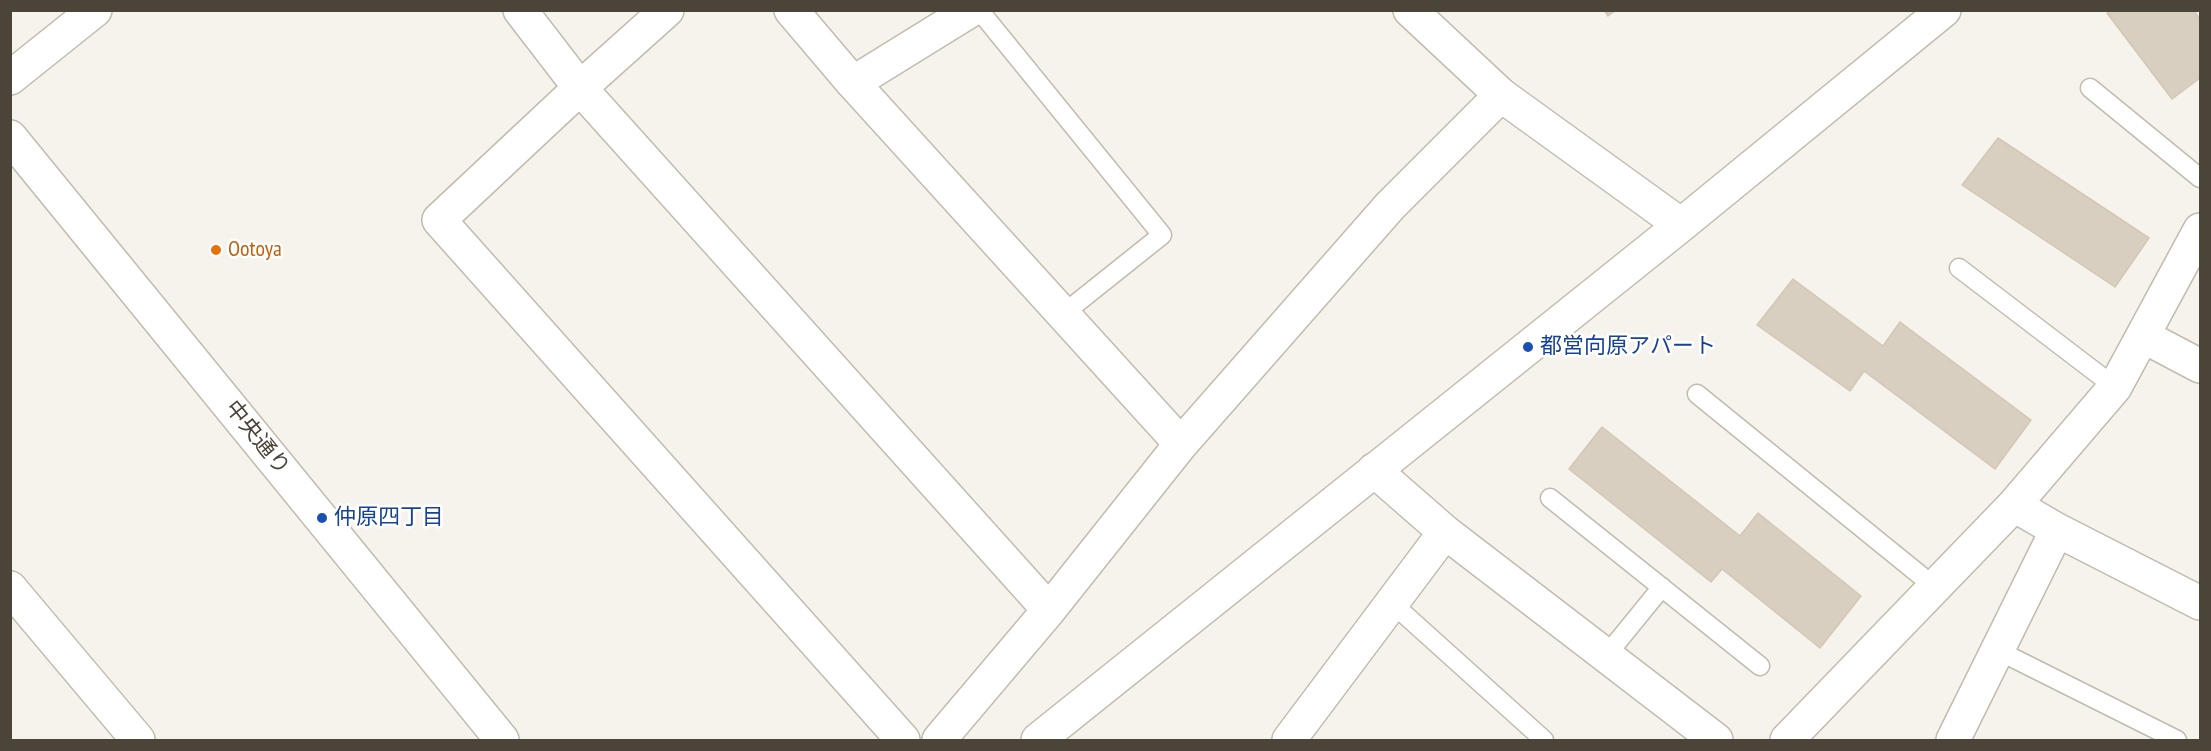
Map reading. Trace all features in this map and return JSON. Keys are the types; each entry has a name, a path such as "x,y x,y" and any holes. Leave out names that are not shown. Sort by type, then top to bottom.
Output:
{"street":[{"path":"10,78 95,10"},
{"path":"520,10 580,88 1049,610"},
{"path":"667,10 439,220 903,741"},
{"path":"790,10 853,83 1181,444"},
{"path":"853,83 971,10"},
{"path":"1410,10 1502,95 1681,225"},
{"path":"1038,741 1681,225 1944,10"},
{"path":"939,741 1049,610 1181,444 1390,206 1502,95"},
{"name":"中央通り","path":"10,137 502,741"},
{"path":"1787,741 2014,506 2115,387 2200,230"},
{"path":"2143,336 2200,366"},
{"path":"1374,470 1445,532 1716,741"},
{"path":"2014,506 2056,530 2200,603"},
{"path":"1953,741 2056,530"},
{"path":"1289,741 1445,532"},
{"path":"10,588 138,741"}],"lane":[{"path":"979,10 1162,235 1063,314"},
{"path":"2090,88 2200,178"},
{"path":"1959,268 2115,387"},
{"path":"1697,394 1936,588"},
{"path":"1550,498 1760,666"},
{"path":"1605,657 1662,587"},
{"path":"1393,604 1544,741"},
{"path":"1997,650 2177,741"}],"building":[{"path":"1604,10 1616,10 1608,16"},
{"path":"2111,10 2194,10 2200,20 2200,78 2172,99 2107,13"},
{"path":"1998,138 2149,238 2115,287 1962,185"},
{"path":"1793,279 1883,346 1900,322 2031,420 1995,469 1864,371 1850,391 1757,325"},
{"path":"1602,427 1740,536 1758,513 1861,596 1820,648 1722,569 1711,582 1569,469"}],"place":[{"name":"Ootoya","path":"216,250"},
{"name":"都営向原アパート","path":"1528,347"},
{"name":"仲原四丁目","path":"322,518"}]}
